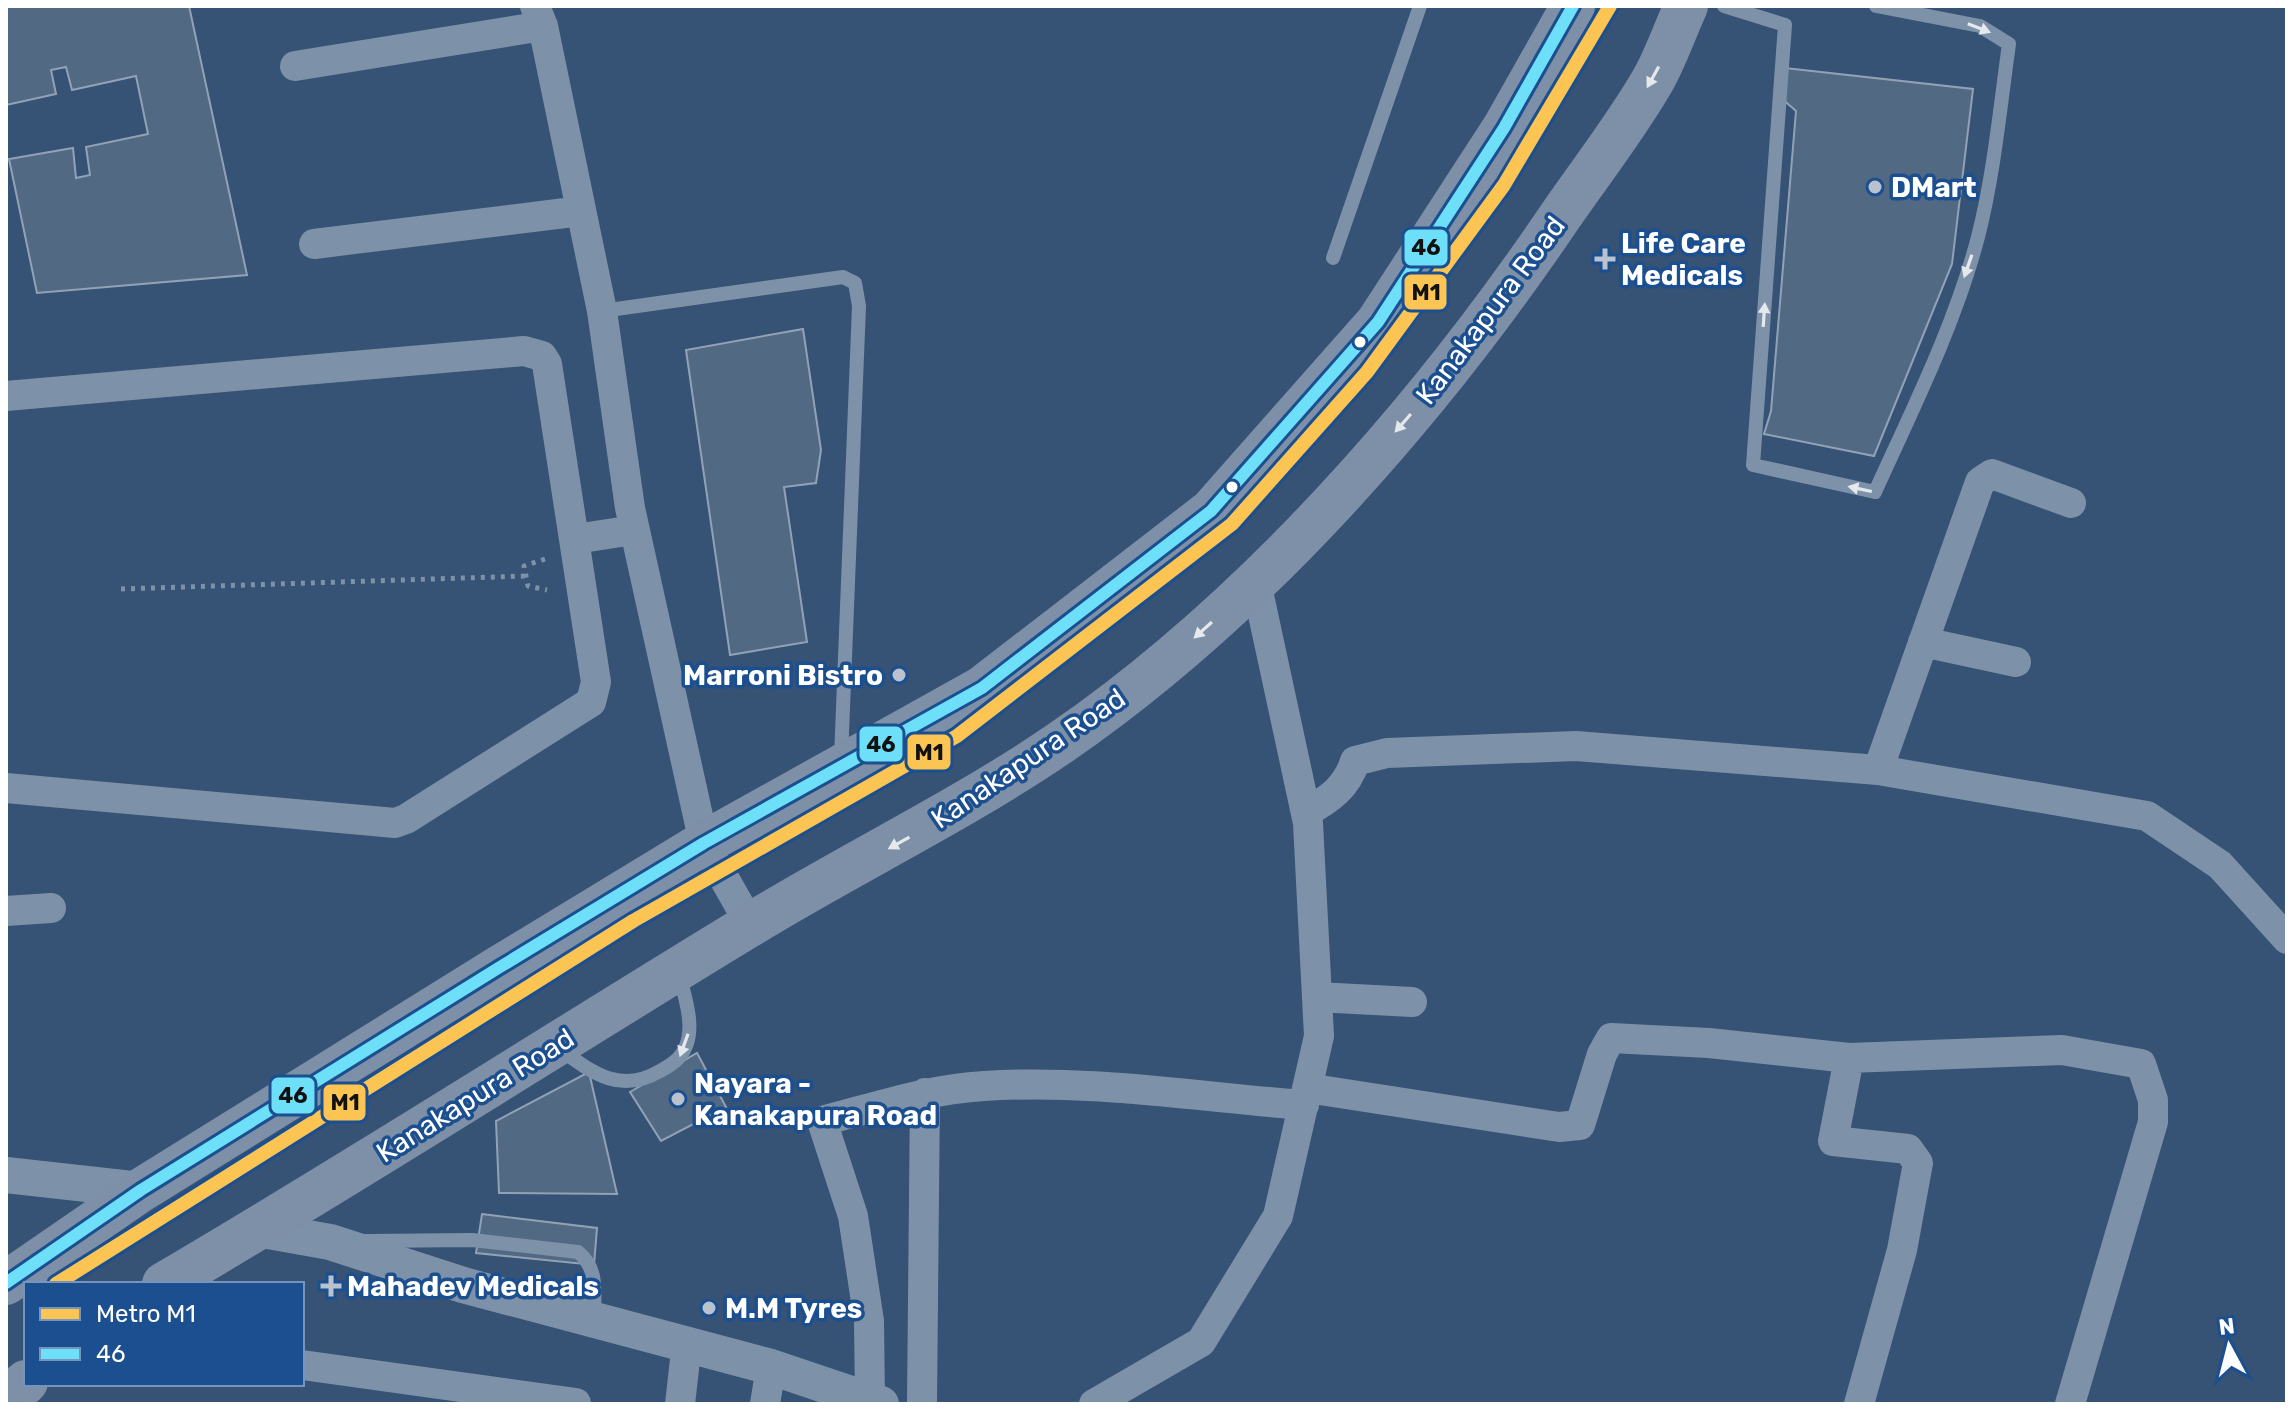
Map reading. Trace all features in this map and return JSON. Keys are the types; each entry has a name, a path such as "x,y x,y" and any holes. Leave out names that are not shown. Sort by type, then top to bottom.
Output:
{"highway":[{"path":"6,1283 141,1190 704,843 982,688 1211,511 1234,489 1378,322 1504,128 1573,6"},
{"name":"Kanakapura Road","path":"167,1282 750,924 911,836 1064,741 1177,652 1256,582 1402,426 1506,297 1654,78 1686,6"},
{"path":"6,1398 24,1384"}],"street":[{"path":"295,66 539,16 602,311 632,519 704,843 750,924"},
{"path":"314,244 581,211"},
{"path":"6,396 533,352 547,364 596,682 591,702 406,819 380,824 6,788"},
{"path":"1878,770 1980,482 1992,474 2071,503"},
{"path":"573,531 632,519"},
{"path":"1094,1404 1201,1342 1278,1216 1319,1036 1306,812 1256,582"},
{"path":"1923,642 2016,662"},
{"path":"1306,812 1328,800 1350,777 1355,761 1387,753 1576,746 1878,770 2147,816 2220,865 2287,939"},
{"path":"6,911 51,908"},
{"path":"1317,997 1412,1002"},
{"path":"257,1229 330,1242 463,1285 687,1342 876,1402 869,1321 853,1216 822,1121 925,1093 984,1086 1056,1086 1305,1097 1559,1127 1580,1125 1602,1054 1611,1038 1709,1043 1849,1058 2062,1050 2141,1064 2153,1100 2153,1122 2070,1404"},
{"path":"1849,1058 1833,1141 1908,1149 1918,1163 1902,1250 1859,1404"},
{"path":"922,1404 925,1093"},
{"path":"6,1175 141,1190"},
{"path":"680,1404 687,1342"},
{"path":"304,1365 576,1403"},
{"path":"765,1404 771,1367"}],"lane":[{"path":"1333,258 1420,6"},
{"path":"1724,6 1785,25 1753,465 1875,492 1948,322 1977,239 1993,166 2009,44 1980,26 1876,6"},
{"path":"602,311 843,277 855,283 859,306 841,768"},
{"path":"554,1046 604,1080 623,1084 647,1079 676,1062 687,1046 690,1023 678,969"},
{"path":"330,1242 472,1240 578,1252 589,1261 594,1272 594,1318"}],"path":[{"path":"121,589 526,576"}],"building":[{"path":"6,6 189,6 247,275 37,293 9,159 73,148 76,178 90,175 86,147 148,134 136,76 72,90 66,67 51,70 56,94 6,105"},
{"name":"DMart","path":"1785,68 1973,89 1952,264 1874,456 1764,434 1771,411 1796,111 1780,97"},
{"path":"803,329 821,450 816,483 784,487 807,642 730,655 686,350"},
{"name":"Nayara - Kanakapura Road","path":"697,1053 726,1107 661,1141 630,1092"},
{"path":"589,1072 617,1194 499,1193 496,1121"},
{"path":"482,1214 597,1228 594,1265 476,1253"}],"metro line":[{"name":"M1","path":"59,1282 633,921 957,736 1232,524 1367,372 1504,185 1610,6"}],"transit line":[{"name":"46","path":"6,1283 141,1190 500,967 704,843 982,688 1211,511 1378,322 1504,128 1573,6"}],"place":[{"name":"DMart","path":"1875,187"},
{"name":"Life Care Medicals","path":"1605,259"},
{"name":"Marroni Bistro","path":"899,675"},
{"name":"Nayara - Kanakapura Road","path":"678,1099"},
{"name":"Mahadev Medicals","path":"331,1286"},
{"name":"M.M Tyres","path":"709,1308"}]}
